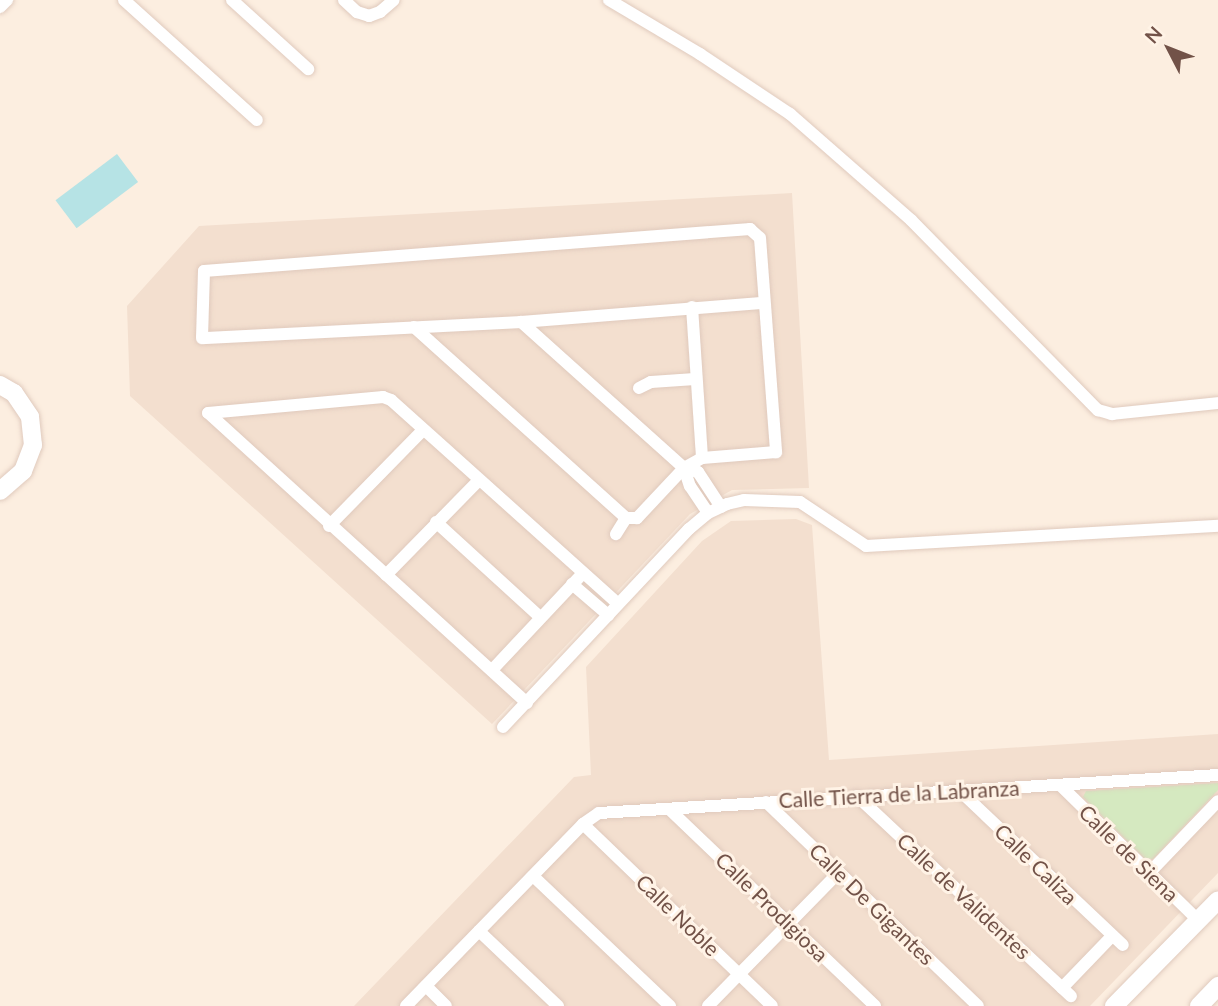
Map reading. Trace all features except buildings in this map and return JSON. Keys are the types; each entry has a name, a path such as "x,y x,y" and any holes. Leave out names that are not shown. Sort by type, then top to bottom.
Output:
{"street":[{"path":"0,7 8,0"},
{"path":"124,0 257,120"},
{"path":"232,0 308,69"},
{"path":"344,0 357,12 369,16 380,12 394,0"},
{"path":"609,0 700,54 790,114 911,220 1098,410 1112,414 1218,403"},
{"path":"414,327 626,518 637,518 684,468 702,458 776,452 760,238 750,229 204,271 202,338 414,327 521,322 764,303"},
{"path":"692,307 702,458"},
{"path":"521,322 684,468 698,472 722,507"},
{"path":"639,388 651,382 695,379"},
{"path":"0,385 14,393 30,417 33,445 23,471 0,491"},
{"path":"527,702 329,526 208,413 383,397 618,604"},
{"path":"329,526 423,430"},
{"path":"684,468 690,486 708,513"},
{"path":"386,575 478,481"},
{"path":"503,727 689,529 708,513 744,500 800,502 866,546 1218,526"},
{"path":"616,534 626,518"},
{"path":"436,522 540,617"},
{"path":"492,670 583,573"},
{"path":"572,584 608,615"},
{"name":"Calle Tierra de la Labranza","path":"583,824 599,813 1218,775"},
{"name":"Calle de Siena","path":"1060,785 1198,920"},
{"name":"Calle Caliza","path":"960,791 1123,945"},
{"name":"Calle de Validentes","path":"858,796 1067,992 1112,936"},
{"path":"1150,872 1218,801"},
{"name":"Calle De Gigantes","path":"766,802 978,1006"},
{"name":"Calle Prodigiosa","path":"669,809 875,1006"},
{"path":"406,1006 583,824"},
{"name":"Calle Noble","path":"583,824 772,1006"},
{"path":"708,1006 839,872"},
{"path":"533,876 670,1006"},
{"path":"1114,1006 1218,900"},
{"path":"479,931 558,1006"},
{"path":"426,986 446,1006"},
{"path":"1199,1006 1218,986"}],"shaded area":[{"path":"792,193 809,488 732,490 690,514 492,724 130,396 127,306 199,226"},
{"path":"796,519 812,525 829,760 1218,734 1218,873 1090,1006 354,1006 574,777 591,775 586,667 702,541 731,521"}],"green space":[{"path":"1218,783 1218,790 1153,859 1144,858 1083,797 1086,791"}],"water":[{"path":"117,154 138,182 77,228 56,200"}]}
